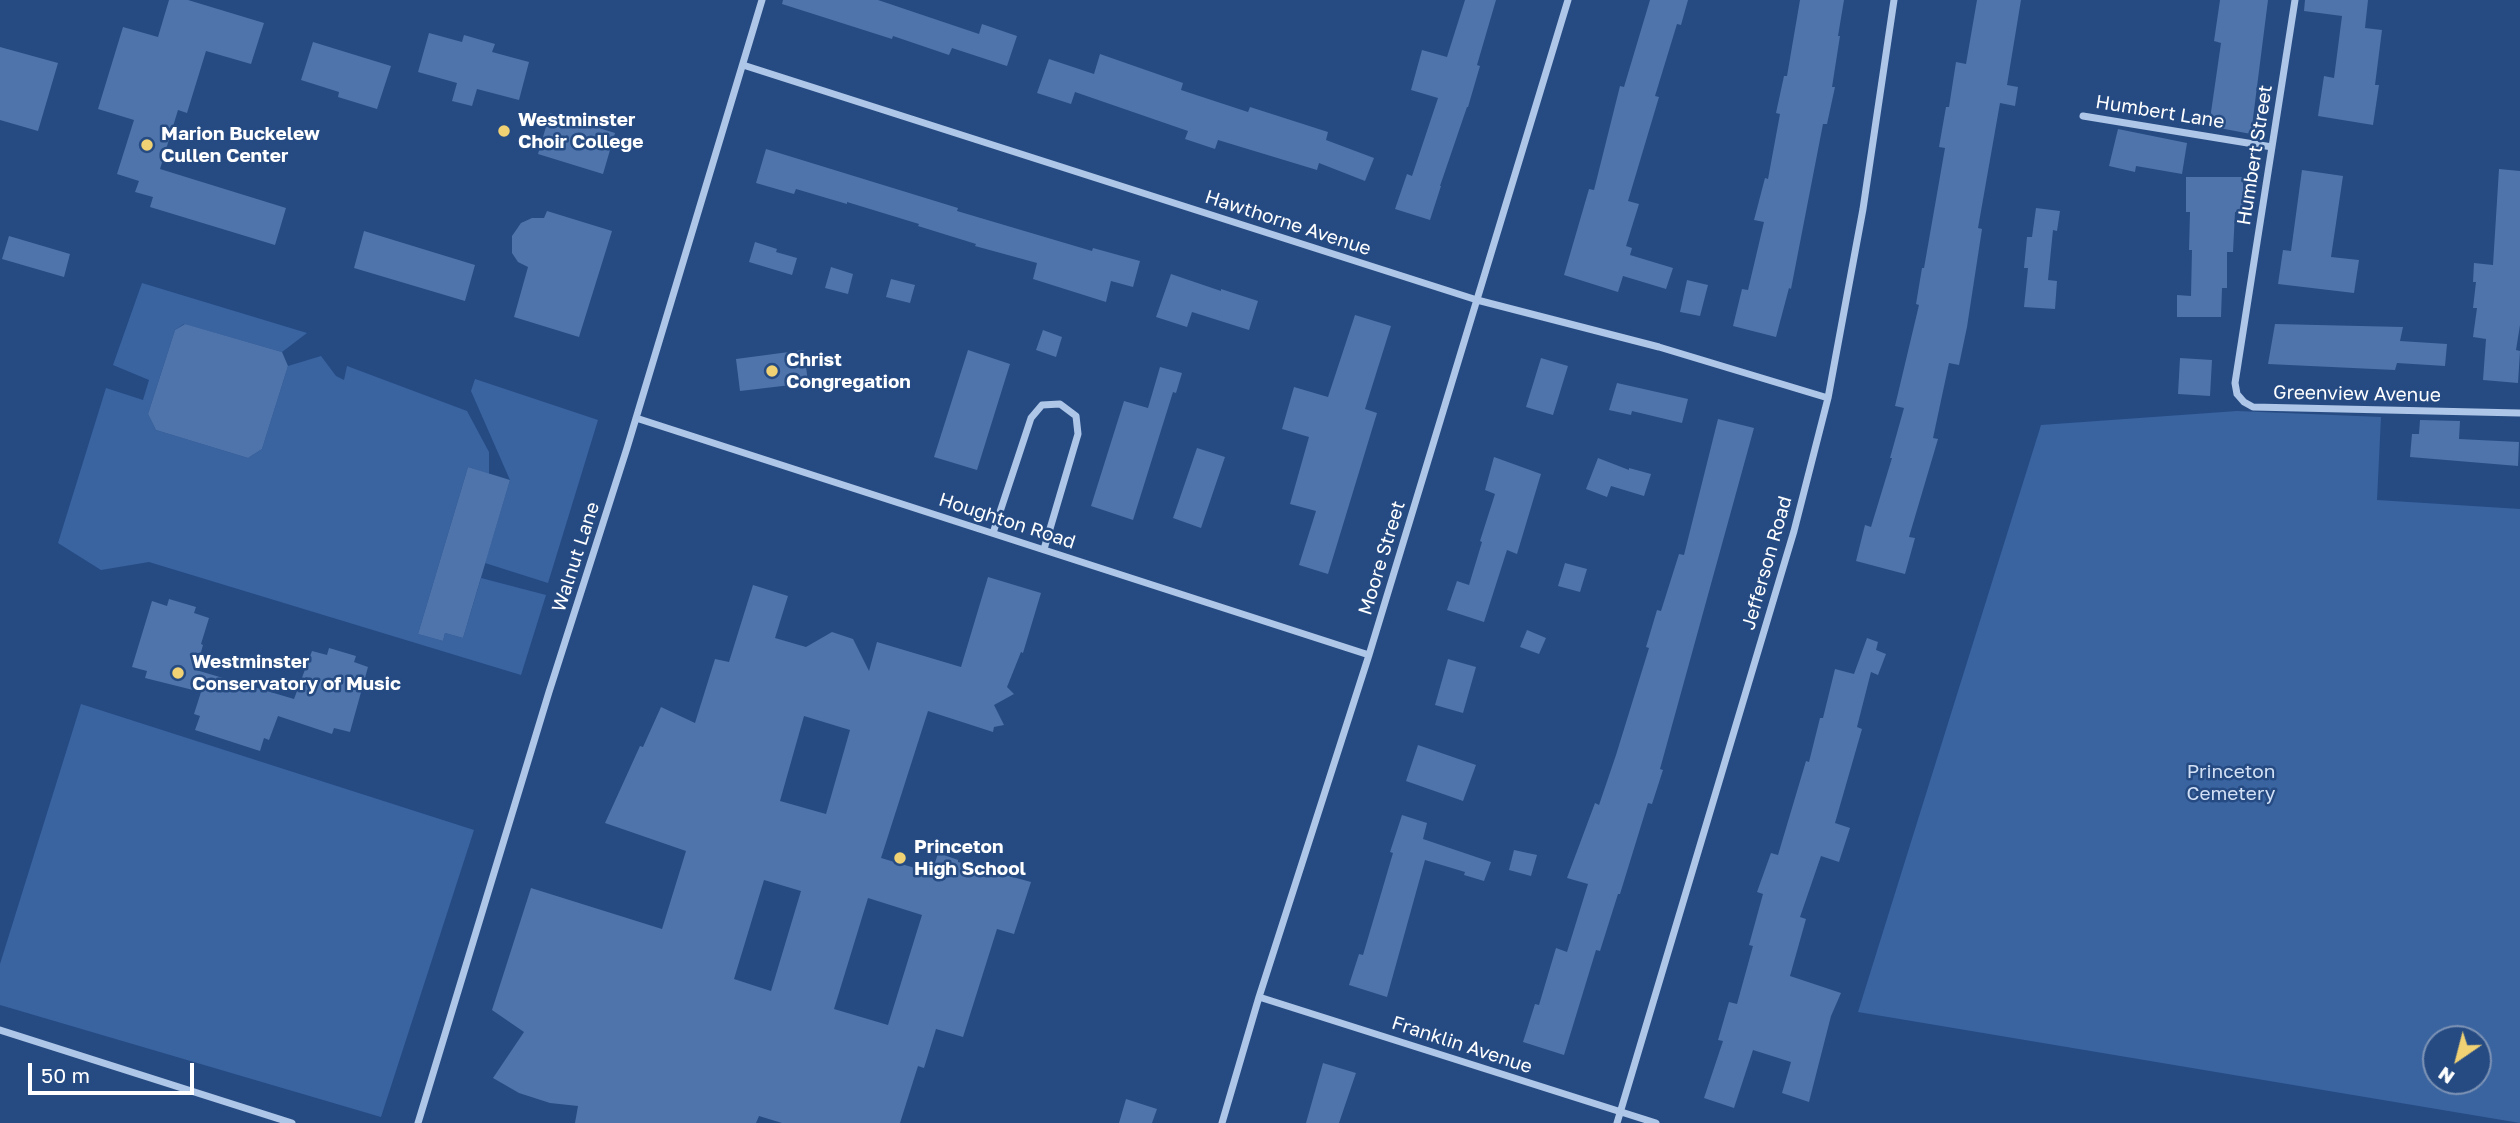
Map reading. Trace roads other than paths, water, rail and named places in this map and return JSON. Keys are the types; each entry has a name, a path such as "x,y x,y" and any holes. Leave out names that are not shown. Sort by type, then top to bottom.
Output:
{"street":[{"name":"Walnut Lane","path":"418,1123 762,0"},
{"name":"Moore Street","path":"1222,1123 1259,997 1369,655 1568,0"},
{"name":"Jefferson Road","path":"1617,1123 1794,531 1828,398 1847,302 1894,0"},
{"name":"Humbert Street","path":"2246,314 2295,0"},
{"name":"Hawthorne Avenue","path":"743,65 1477,300 1660,347 1828,398"},
{"name":"Humbert Lane","path":"2084,116 2272,147"},
{"name":"Greenview Avenue","path":"2246,314 2235,383 2237,394 2253,407 2520,413"},
{"path":"993,533 1031,418 1042,405 1060,404 1076,416 1078,434 1044,549"},
{"name":"Houghton Road","path":"636,418 1369,655"},
{"name":"Franklin Avenue","path":"1259,997 1656,1123"},
{"path":"0,1030 292,1123"}],"place":[{"name":"Westminster Choir College","path":"504,131"},
{"name":"Marion Buckelew Cullen Center","path":"147,145"},
{"name":"Christ Congregation","path":"772,371"},
{"name":"Westminster Conservatory of Music","path":"178,673"},
{"name":"Princeton High School","path":"900,858"}],"park label":[{"name":"Princeton Cemetery","path":"2231,783"}]}
